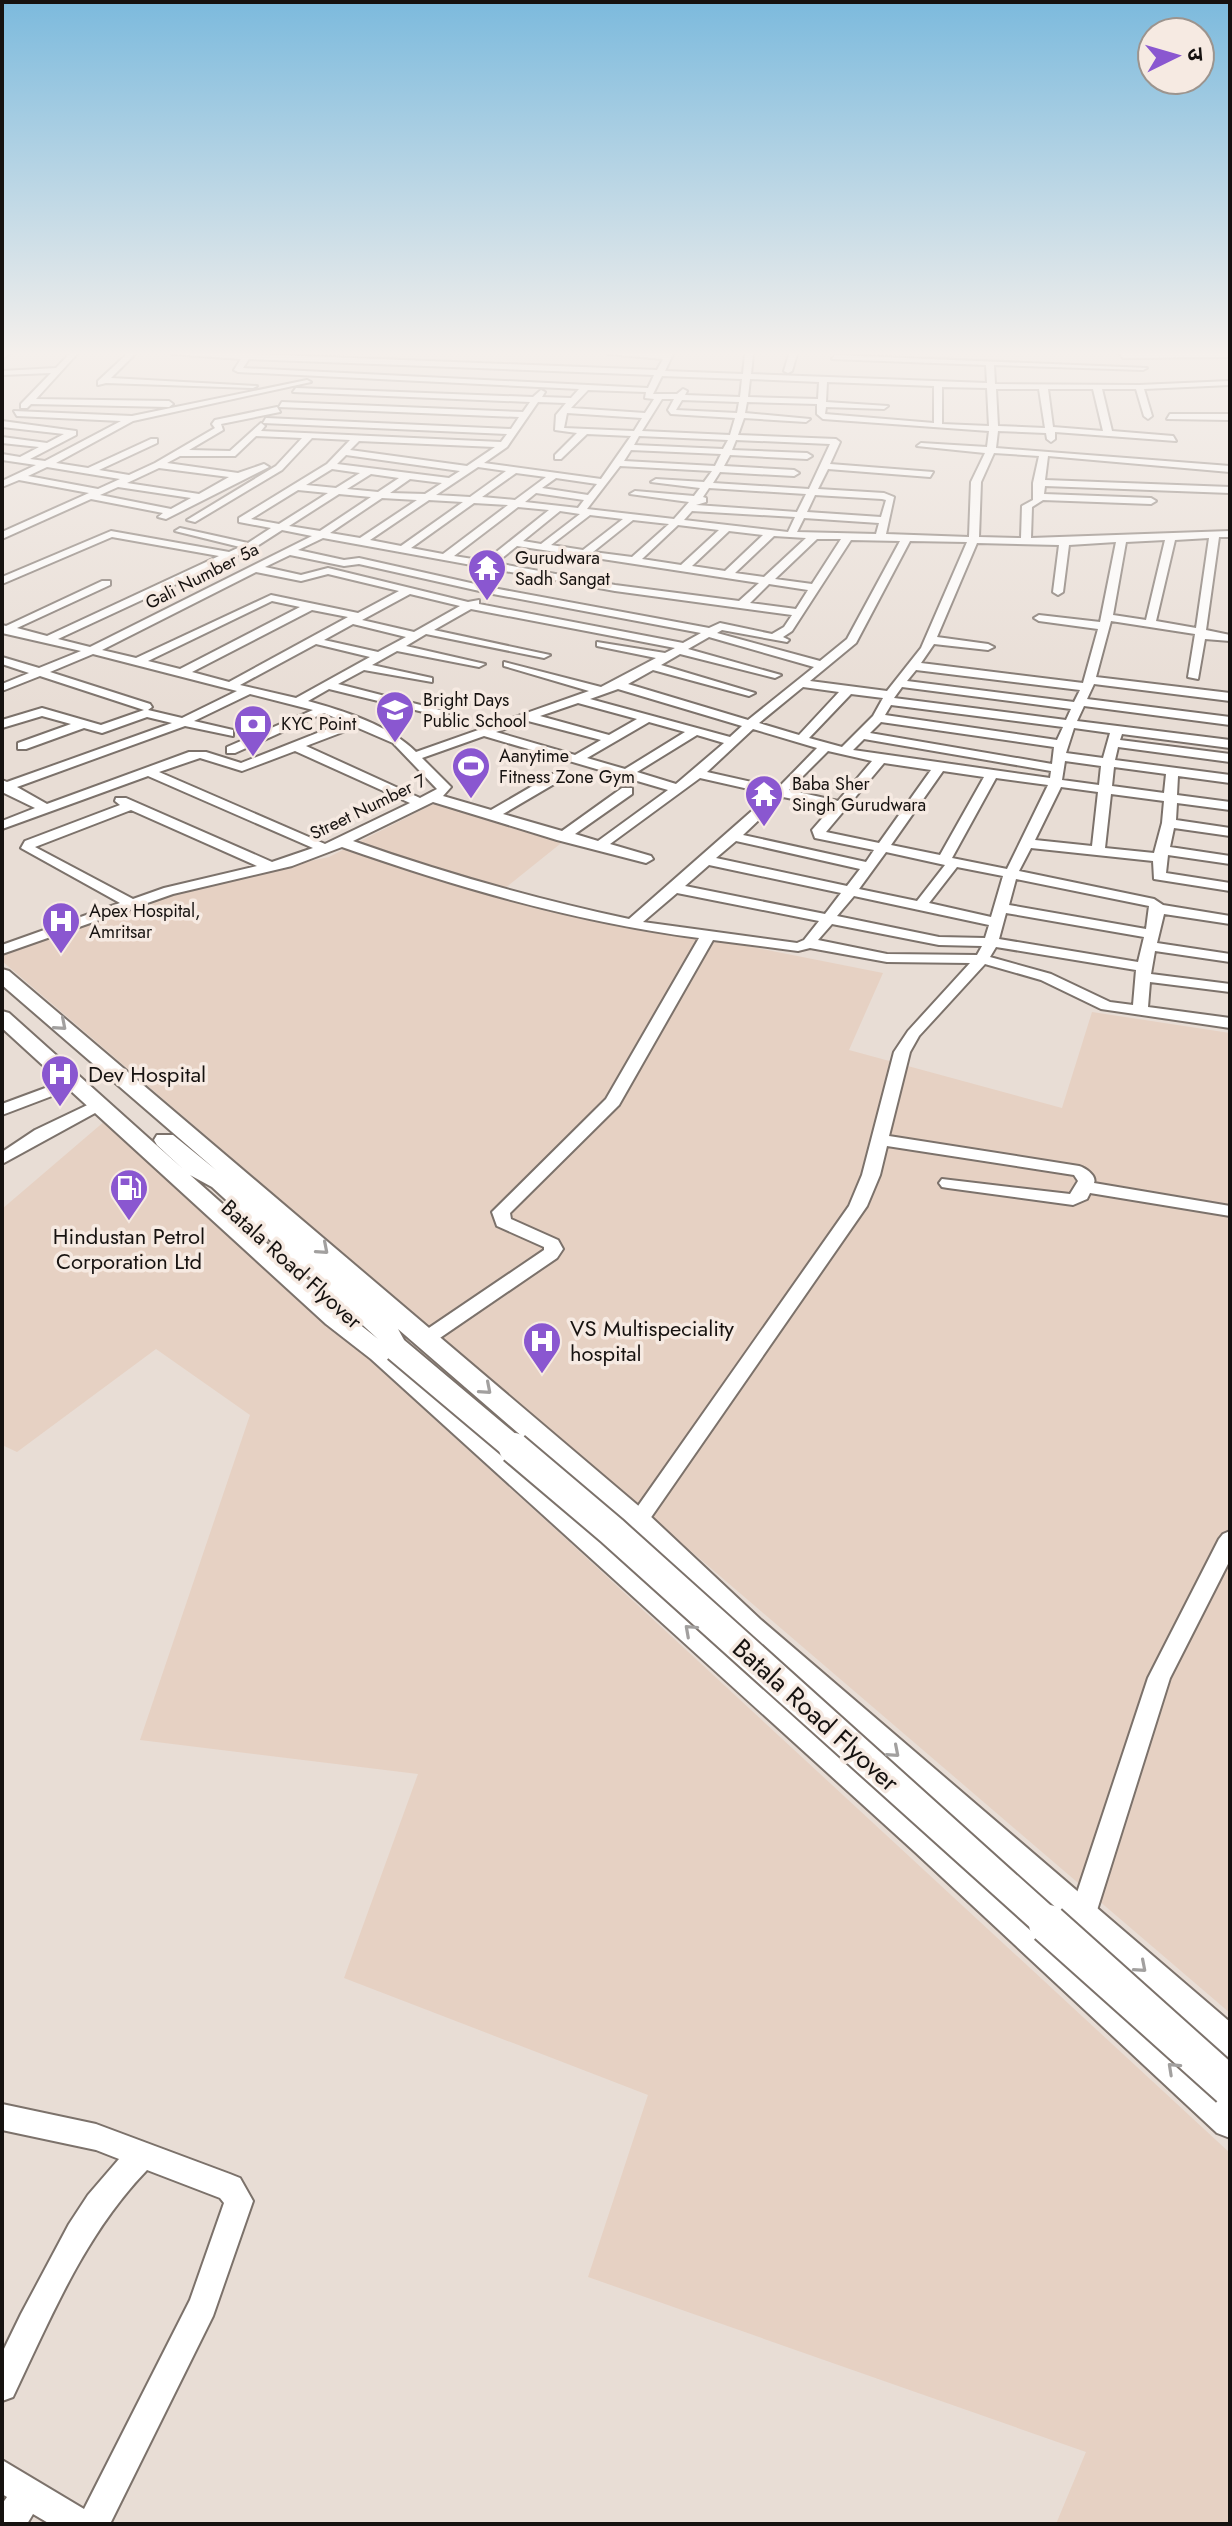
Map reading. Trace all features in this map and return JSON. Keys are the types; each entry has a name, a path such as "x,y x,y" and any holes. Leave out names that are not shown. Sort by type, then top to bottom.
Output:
{"main road":[{"path":"4,985 427,1338 638,1521 750,1627 1230,2044"},
{"name":"Batala Road Flyover","path":"4,985 198,1170 208,1188 373,1337 396,1349 612,1531 1230,2087"},
{"path":"2,1017 335,1318 380,1353 1066,1968 1230,2121"}],"street":[{"path":"2,484 29,472"},
{"path":"95,472 130,478"},
{"path":"2,535 143,472"},
{"path":"209,472 239,476"},
{"path":"163,517 250,472"},
{"path":"192,520 272,472"},
{"path":"321,472 242,520 520,572 797,612"},
{"path":"47,640 250,546 368,472"},
{"path":"376,472 448,481"},
{"path":"361,542 462,472"},
{"path":"402,550 511,472"},
{"path":"526,472 603,482"},
{"path":"544,546 584,512 590,498 611,472"},
{"path":"635,560 678,523 717,472"},
{"path":"773,472 794,473"},
{"path":"791,535 823,472"},
{"path":"902,472 930,474"},
{"path":"844,752 878,718 899,683 932,640 974,538 976,482 981,472"},
{"path":"1026,541 1027,506 1037,502 1042,472"},
{"path":"1159,472 1163,499 1230,501"},
{"path":"2,475 174,512"},
{"name":"Gali Number 5a","path":"2,688 91,651 321,535 408,476"},
{"path":"444,558 553,476"},
{"path":"656,482 887,496 891,499 880,537"},
{"path":"1038,483 1230,490"},
{"path":"118,484 225,500"},
{"path":"297,487 516,503 770,534 1064,542 1230,534"},
{"path":"533,490 590,498"},
{"path":"635,494 801,516 885,520"},
{"path":"1038,497 1151,501"},
{"path":"694,504 770,506"},
{"path":"487,565 558,508"},
{"path":"585,556 631,517"},
{"path":"684,568 725,529"},
{"path":"180,531 250,546"},
{"path":"2,581 111,534 229,555"},
{"path":"713,582 770,534"},
{"path":"1194,677 1215,534"},
{"path":"1150,624 1171,535"},
{"path":"741,605 814,536"},
{"path":"415,756 618,685 708,632 728,626 779,639 848,536"},
{"path":"599,846 680,789 731,741 803,684 858,633 908,536"},
{"path":"638,1521 858,1206 880,1140 906,1042 982,959 991,942 1011,874 1058,763 1068,725 1087,684 1106,622 1122,538"},
{"path":"1058,592 1064,542"},
{"path":"516,543 585,556 635,560 814,588"},
{"path":"287,551 346,563 357,561 493,591 708,632 824,666"},
{"path":"253,568 301,578 328,571 469,605 681,648 775,675"},
{"path":"558,578 569,570"},
{"path":"300,701 493,591 520,572"},
{"path":"229,686 431,577"},
{"path":"4,630 106,583"},
{"path":"694,599 703,590"},
{"path":"137,662 271,598 420,633 544,655"},
{"path":"180,674 311,606"},
{"path":"233,615 276,624"},
{"path":"1039,618 1150,624 1230,638"},
{"name":"Street Number 7","path":"2,950 169,891 271,867 326,849 445,787 397,740 324,709 4,630"},
{"path":"312,640 380,656"},
{"path":"932,640 988,647"},
{"path":"601,644 666,657"},
{"path":"396,647 479,664"},
{"path":"2,660 146,707"},
{"path":"508,664 601,691"},
{"path":"362,666 428,680"},
{"path":"652,666 749,693"},
{"path":"914,666 1230,697"},
{"path":"899,683 1230,721"},
{"path":"803,684 1068,725 1230,758"},
{"path":"327,685 444,715"},
{"path":"618,685 803,737 844,752 881,759 992,774 1058,763"},
{"path":"803,737 848,690"},
{"path":"3,786 185,722 246,691"},
{"path":"578,699 731,741"},
{"path":"231,750 324,709"},
{"path":"2,724 42,712 102,729 143,713 229,733"},
{"path":"528,717 611,739"},
{"path":"575,760 647,718"},
{"path":"878,718 1058,763 1104,789 1230,806"},
{"path":"2,825 201,754 242,767 357,722"},
{"path":"22,746 82,724"},
{"path":"627,773 695,731"},
{"path":"484,732 680,789"},
{"path":"862,735 1058,763 1108,763 1230,779"},
{"path":"1116,736 1230,744"},
{"path":"1098,852 1108,763 1116,736"},
{"path":"295,746 425,799 646,859"},
{"path":"632,924 735,837 826,746"},
{"path":"881,759 839,805 819,830 820,835 1158,905 1144,972 1140,1011"},
{"path":"809,943 869,867 940,766"},
{"path":"147,771 326,849"},
{"path":"1172,771 1169,823 1159,876 1230,887"},
{"path":"698,774 839,805"},
{"path":"919,907 949,861 992,774"},
{"path":"492,815 557,777"},
{"path":"3,786 46,809"},
{"path":"97,790 271,867"},
{"path":"562,837 627,791"},
{"path":"126,906 28,848 30,844 131,806"},
{"path":"1169,823 1230,832"},
{"path":"735,837 869,867"},
{"path":"342,842 495,893 632,924 789,947 809,943 887,958 982,959 1046,977 1095,1003 1230,1023"},
{"path":"1025,843 1098,852 1230,860"},
{"path":"706,860 919,907 998,915 1151,940 1230,958"},
{"path":"675,888 939,941 991,942 1230,988"},
{"path":"1158,909 1230,920"},
{"path":"427,1338 551,1254 554,1249 552,1244 503,1222 501,1212 613,1102 709,934"},
{"path":"2,1110 75,1082"},
{"path":"2,1159 41,1134 100,1104"},
{"path":"880,1140 1079,1171 1086,1176 1086,1187 1079,1199 1064,1200 948,1183"},
{"path":"1086,1187 1230,1211"},
{"path":"1066,1968 1159,1678 1230,1539"},
{"path":"2,2117 96,2137 230,2188 236,2193 238,2209 203,2306 93,2524"},
{"path":"2,2386 86,2222 110,2187 143,2155"},
{"path":"8,2524 15,2485 79,2524"}],"shaded area":[{"path":"447,797 570,836 504,889 647,926 883,973 849,1050 1062,1108 1092,1012 1230,1033 1230,2013 2,961 2,952 168,892 329,857"},
{"path":"106,1120 565,1538 1230,2153 1230,2524 1056,2524 1086,2452 588,2277 648,2095 344,1978 418,1774 140,1740 250,1415 156,1349 17,1452 2,1445 2,1209"}],"place":[{"name":"Gurudwara Sadh Sangat","path":"487,602"},
{"name":"Bright Days Public School","path":"395,744"},
{"name":"KYC Point","path":"253,758"},
{"name":"Aanytime Fitness Zone Gym","path":"471,800"},
{"name":"Baba Sher Singh Gurudwara","path":"764,828"},
{"name":"Apex Hospital, Amritsar","path":"61,955"},
{"name":"Dev Hospital","path":"60,1108"},
{"name":"Hindustan Petrol Corporation Ltd","path":"129,1222"},
{"name":"VS Multispeciality hospital","path":"542,1375"}]}
